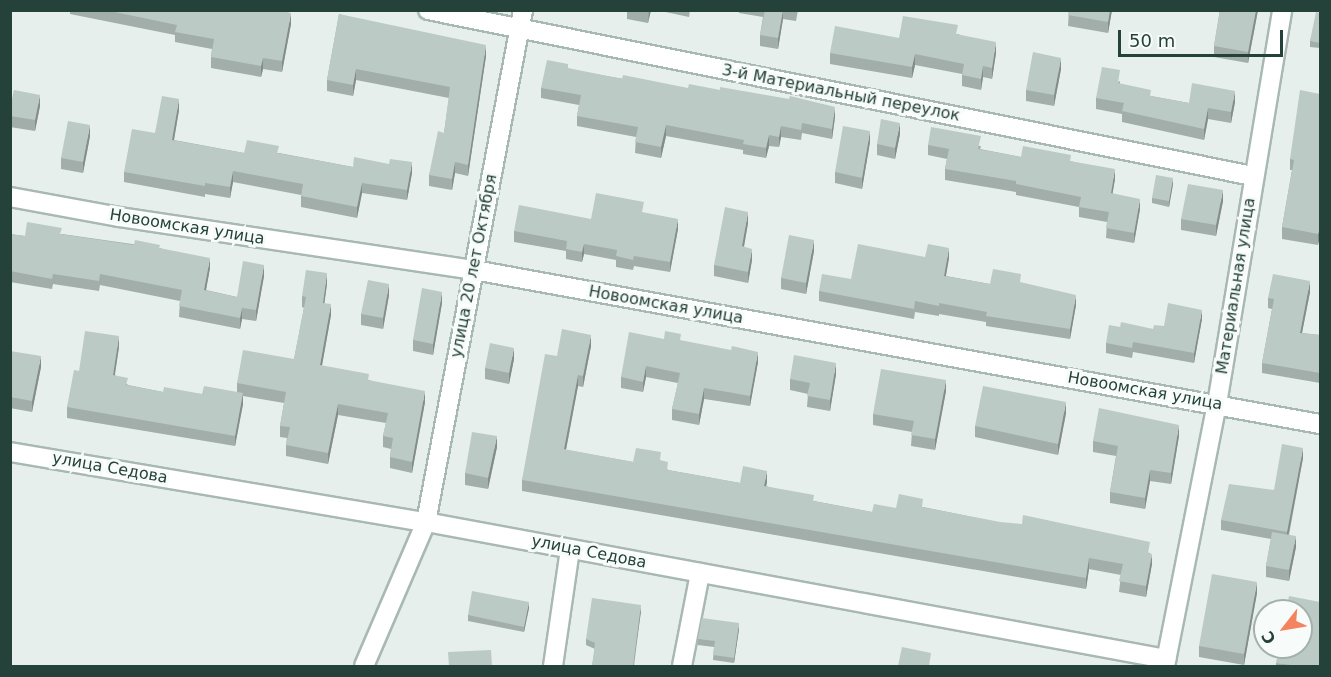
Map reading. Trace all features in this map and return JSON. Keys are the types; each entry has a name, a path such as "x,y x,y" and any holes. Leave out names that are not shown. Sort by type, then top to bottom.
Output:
{"street":[{"name":"3-й Материальный переулок","path":"428,10 1253,176"},
{"name":"улица 20 лет Октября","path":"364,666 382,630 426,522 523,10"},
{"name":"Материальная улица","path":"1165,663 1217,404 1282,10"},
{"name":"Новоомская улица","path":"10,198 119,217 474,270 1320,424"},
{"name":"улица Седова","path":"10,452 426,522 1165,663"},
{"path":"553,666 570,549"},
{"path":"682,666 700,573"}],"building":[{"path":"105,10 279,10 291,13 282,61 263,58 261,66 211,57 214,39 175,32 177,25"},
{"path":"765,10 783,10 778,38 760,35"},
{"path":"1069,10 1110,10 1108,22 1068,15"},
{"path":"1220,10 1256,10 1248,52 1214,46"},
{"path":"1316,12 1320,13 1320,43 1310,41"},
{"path":"339,14 486,45 468,165 455,162 452,179 429,175 438,131 444,133 450,87 356,69 353,85 327,80"},
{"path":"903,16 958,25 956,34 996,42 992,68 983,66 981,79 962,75 964,64 915,54 912,67 830,53 835,26 899,38"},
{"path":"1033,52 1061,58 1054,95 1026,90"},
{"path":"547,60 568,64 568,68 622,79 623,75 688,88 689,84 789,99 790,96 835,107 832,129 802,123 801,130 781,126 779,137 769,135 766,148 743,144 744,140 666,125 661,147 635,142 638,127 577,116 581,95 541,88"},
{"path":"1102,67 1120,70 1118,83 1151,90 1150,96 1189,103 1192,83 1235,91 1231,112 1208,108 1204,129 1122,111 1124,103 1096,98"},
{"path":"14,90 40,95 35,120 10,116"},
{"path":"1300,90 1320,94 1320,226 1318,234 1282,227 1294,160 1290,159"},
{"path":"162,96 179,99 172,140 244,153 247,140 279,146 277,153 353,167 354,157 389,164 390,159 412,162 407,190 362,183 357,207 301,196 303,184 233,171 230,187 205,183 205,186 124,172 132,129 155,133"},
{"path":"881,119 900,123 895,148 877,144"},
{"path":"68,121 90,125 83,162 61,158"},
{"path":"843,126 870,131 862,178 835,172"},
{"path":"931,127 981,136 978,149 1021,157 1023,146 1071,155 1070,161 1115,169 1111,193 1140,199 1134,233 1106,228 1109,212 1079,207 1081,197 1016,184 1016,181 945,169 949,149 928,145"},
{"path":"1156,175 1173,178 1169,201 1152,198"},
{"path":"1188,184 1223,190 1216,225 1181,219"},
{"path":"596,193 644,202 642,212 678,219 670,262 634,256 633,260 616,256 617,250 584,244 582,252 566,249 567,241 514,231 519,205 591,219"},
{"path":"725,207 748,212 742,246 752,249 748,272 714,265"},
{"path":"27,222 62,228 60,234 134,245 135,240 160,245 159,248 210,258 204,290 237,297 243,261 264,265 256,310 242,308 240,318 179,306 182,290 100,274 99,281 53,274 52,279 10,271 10,234 25,236"},
{"path":"789,235 814,240 806,283 781,278"},
{"path":"858,244 925,257 928,244 949,248 944,276 990,284 993,269 1021,274 1020,282 1076,295 1070,329 986,316 987,312 939,303 939,306 915,301 914,309 819,291 822,274 851,279"},
{"path":"306,270 327,273 323,303 331,304 320,365 369,374 368,380 425,391 412,462 390,457 393,438 383,436 388,413 338,404 328,453 286,445 290,427 280,426 286,392 237,383 243,350 294,359 306,297 302,296"},
{"path":"1273,274 1310,281 1300,333 1320,335 1320,373 1262,363 1274,299 1268,298"},
{"path":"368,280 389,284 383,318 361,314"},
{"path":"422,288 442,292 433,344 413,340"},
{"path":"1168,303 1202,310 1194,353 1133,342 1132,348 1106,343 1109,325 1120,327 1121,322 1153,329 1154,325 1164,326"},
{"path":"562,329 591,335 583,376 578,375 564,449 633,462 636,448 661,452 660,460 668,462 667,470 740,483 743,466 767,471 764,486 814,495 813,501 872,512 874,504 896,508 899,494 923,499 922,507 1000,522 1022,524 1023,515 1150,542 1148,553 1152,554 1146,586 1119,581 1123,564 1089,558 1086,578 522,480 545,354 557,356"},
{"path":"85,331 119,336 113,375 128,378 126,385 163,392 164,387 202,394 204,386 243,393 235,436 67,407 74,370 79,371"},
{"path":"665,331 681,334 680,340 731,350 732,346 758,352 750,396 704,388 699,414 672,409 680,373 646,366 643,382 621,377 629,332 664,339"},
{"path":"490,343 514,348 509,373 485,368"},
{"path":"10,351 41,356 32,401 10,397"},
{"path":"794,355 836,363 830,400 807,396 810,383 790,379"},
{"path":"881,369 946,380 935,439 911,435 914,421 873,414"},
{"path":"983,386 1066,402 1058,444 975,426"},
{"path":"1099,408 1179,425 1171,473 1150,470 1145,498 1110,492 1118,446 1093,441"},
{"path":"472,432 497,436 488,478 465,473"},
{"path":"1282,444 1303,448 1287,532 1221,520 1229,484 1274,490"},
{"path":"1272,532 1296,536 1289,570 1266,566"},
{"path":"1212,574 1257,582 1244,654 1199,646"},
{"path":"472,591 529,602 524,627 468,615"},
{"path":"1289,596 1304,599 1288,599"},
{"path":"592,598 641,605 633,666 592,666 595,643 586,639"},
{"path":"1313,601 1320,602 1320,666 1276,663 1277,659 1313,659"},
{"path":"702,618 739,623 734,658 713,655 715,641 698,639"},
{"path":"902,647 931,653 929,666 898,666"},
{"path":"491,650 492,666 449,666 448,652"}]}
